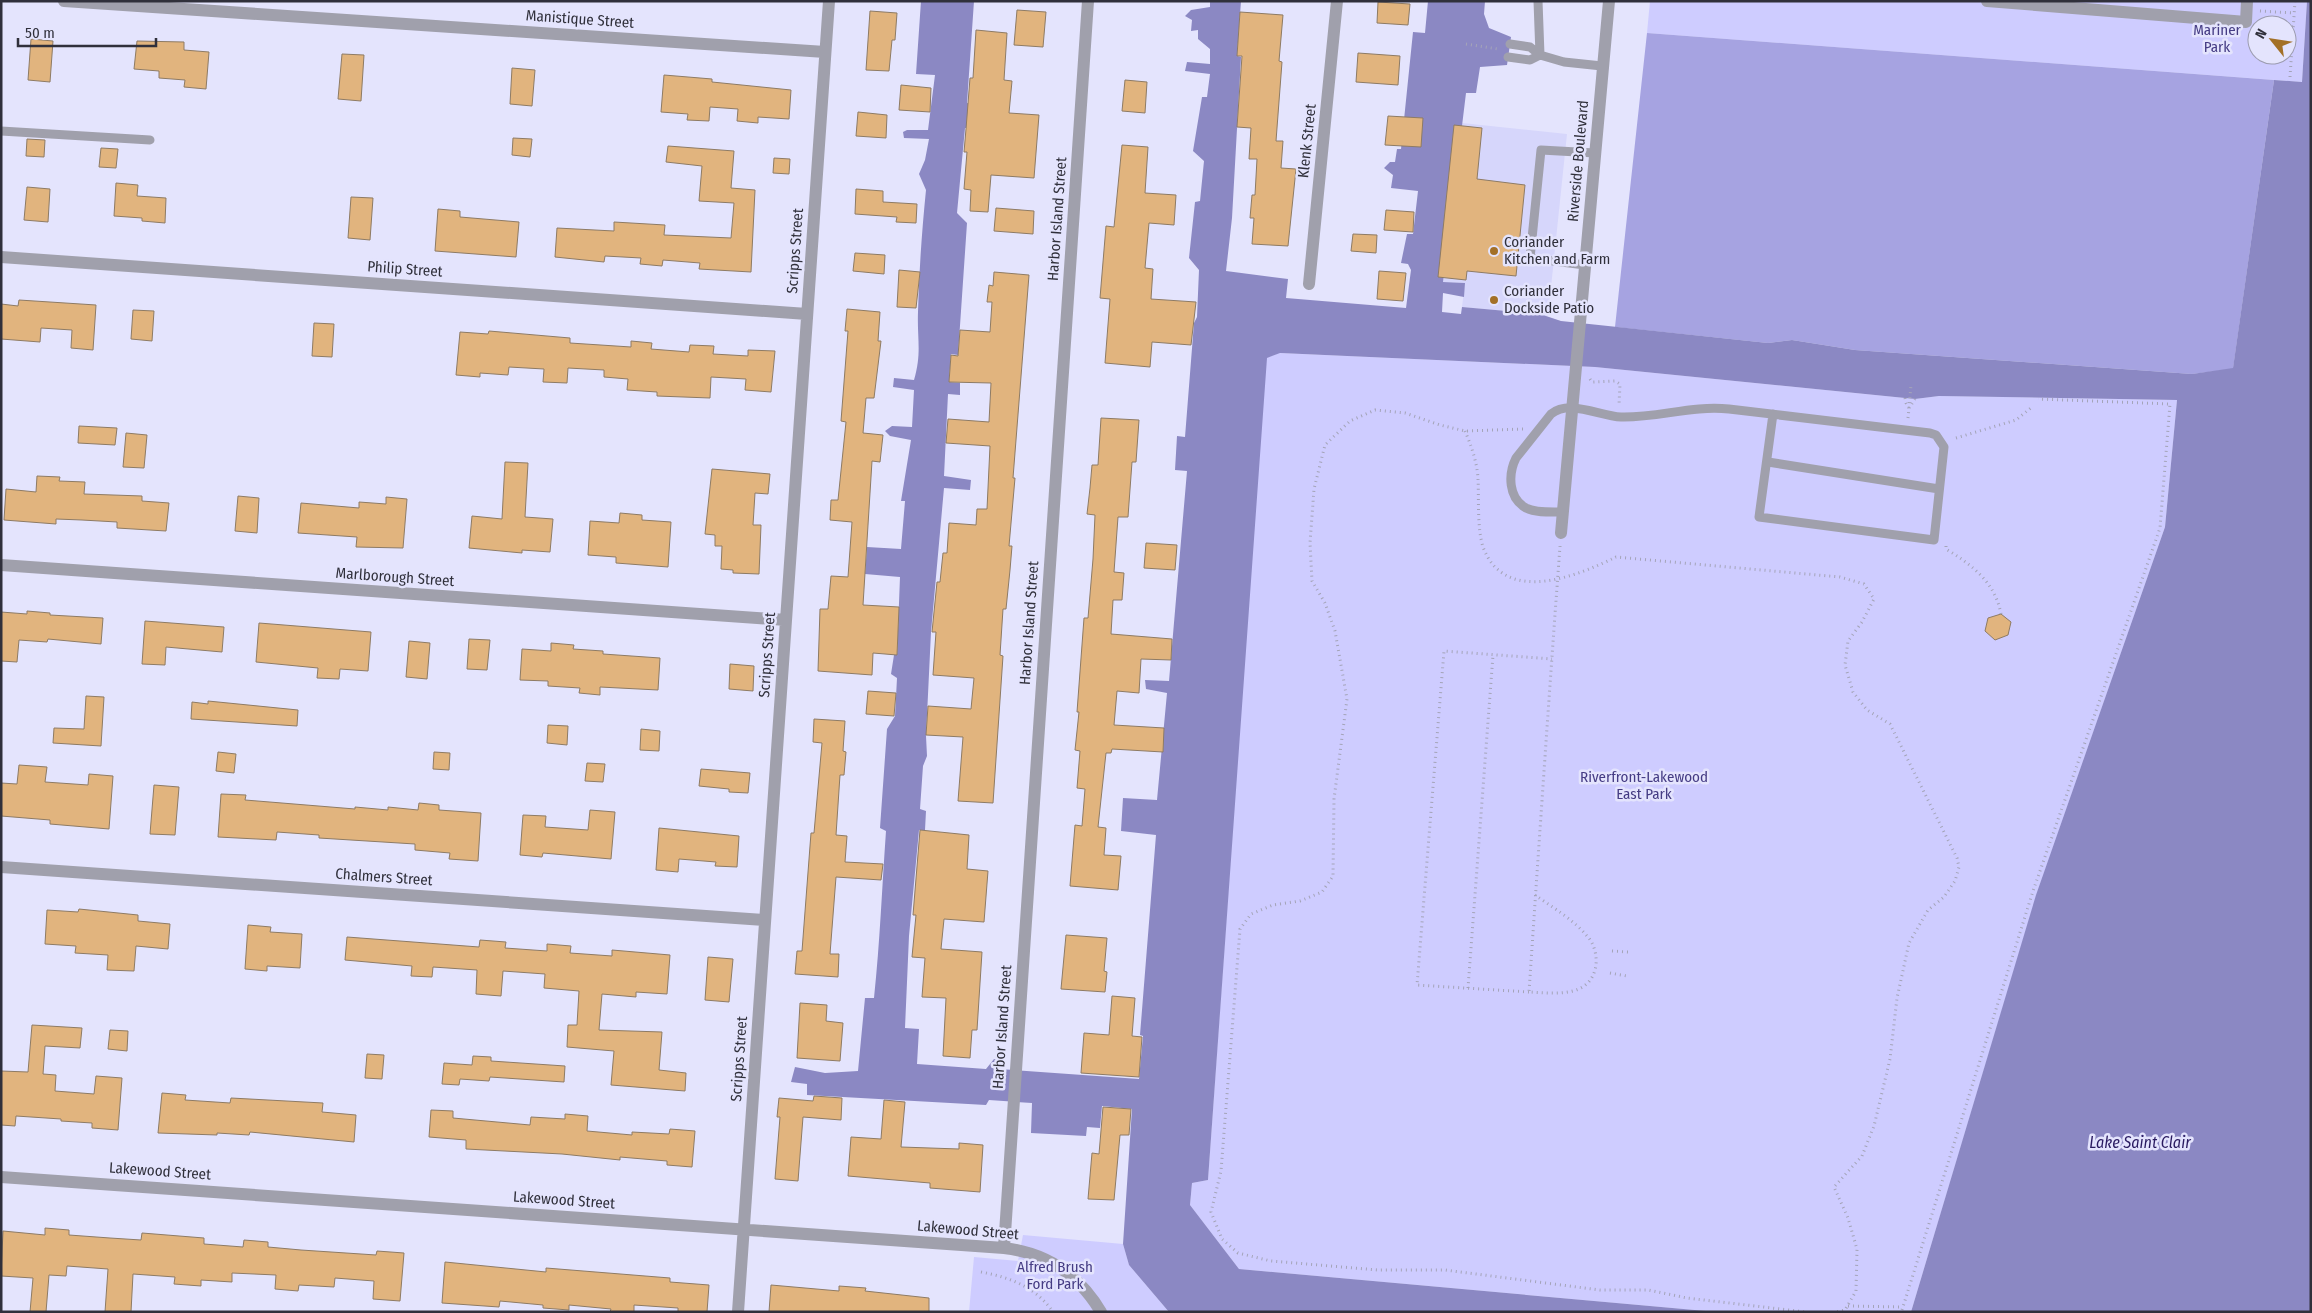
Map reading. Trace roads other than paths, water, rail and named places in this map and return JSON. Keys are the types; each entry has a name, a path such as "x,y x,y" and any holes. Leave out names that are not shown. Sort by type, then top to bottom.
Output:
{"street":[{"name":"Manistique Street","path":"64,1 825,52"},
{"name":"Scripps Street","path":"738,1312 829,1"},
{"name":"Harbor Island Street","path":"1004,1248 1088,1"},
{"name":"Klenk Street","path":"1309,284 1337,1"},
{"name":"Riverside Boulevard","path":"1561,533 1574,369 1609,1"},
{"path":"1987,1 2246,22 2247,6"},
{"name":"Philip Street","path":"1,257 807,314"},
{"name":"Marlborough Street","path":"1,566 786,620"},
{"name":"Chalmers Street","path":"1,867 765,920"},
{"name":"Lakewood Street","path":"1,1176 1004,1248 1034,1254 1062,1268 1085,1289 1101,1312"}],"lane":[{"path":"1538,1 1540,55"},
{"path":"1510,44 1530,47 1540,55 1564,62 1602,66"},
{"path":"1508,57 1530,60 1540,55"},
{"path":"1,131 150,140"},
{"path":"1585,265 1530,258 1541,150 1595,153"},
{"path":"1562,512 1527,508 1518,502 1510,480 1513,465 1541,427 1558,409 1571,408 1620,417 1638,417 1712,407 1773,414 1936,435 1944,447 1934,540 1759,517 1768,462 1773,414"},
{"path":"1768,462 1939,489"}],"water":[{"name":"Lake Saint Clair","path":"921,1 974,1 967,103 974,104 972,128 965,128 957,213 967,223 958,355 951,354 949,382 960,383 960,395 948,394 944,476 971,480 970,490 944,488 931,632 926,736 927,756 923,766 920,809 926,811 925,830 919,830 909,936 905,1028 919,1029 917,1064 986,1069 994,1059 999,1060 999,1069 1139,1079 1143,1036 1140,1035 1156,835 1121,831 1123,798 1157,800 1167,693 1146,689 1145,680 1169,681 1187,471 1175,470 1177,436 1185,437 1194,323 1197,317 1199,270 1189,258 1195,202 1200,201 1204,161 1193,151 1202,97 1207,97 1210,74 1185,71 1187,62 1210,64 1210,49 1198,39 1198,30 1191,31 1192,20 1185,16 1191,10 1210,7 1210,1 1241,1 1237,56 1241,57 1232,218 1226,271 1288,279 1286,298 1406,308 1411,270 1408,264 1401,263 1407,234 1413,234 1418,191 1391,188 1393,175 1384,168 1390,162 1395,162 1397,149 1401,149 1413,32 1425,33 1428,1 1485,1 1484,14 1489,28 1511,37 1507,65 1480,67 1476,93 1466,93 1443,282 1465,283 1464,297 1443,293 1442,312 1461,314 1462,307 1540,314 1561,321 1768,343 1792,340 1855,350 2192,374 2233,368 2274,80 2302,82 2307,1 2311,1 2311,1312 1911,1312 2036,895 2165,527 2177,400 1939,396 1915,399 1595,367 1280,353 1267,358 1208,1180 1192,1183 1190,1205 1239,1269 1717,1312 1169,1312 1129,1265 1123,1244 1132,1109 1102,1106 1100,1128 1087,1127 1086,1136 1031,1133 1032,1103 989,1100 986,1105 807,1095 807,1084 791,1082 795,1067 825,1073 858,1071 865,998 874,998 886,831 880,828 887,729 895,716 897,678 891,674 894,655 897,655 900,577 865,574 867,547 901,549 905,501 901,501 911,440 890,436 885,431 892,426 912,427 914,390 893,387 894,378 914,380 918,362 919,281 926,190 919,174 925,160 929,139 904,138 903,132 907,130 928,130 935,75 916,74"}],"place":[{"name":"Coriander Kitchen and Farm","path":"1494,251"},
{"name":"Coriander Dockside Patio","path":"1494,300"}],"park label":[{"name":"Mariner Park","path":"2217,38"},
{"name":"Riverfront-Lakewood East Park","path":"1644,786"},
{"name":"Alfred Brush Ford Park","path":"1055,1276"}]}
